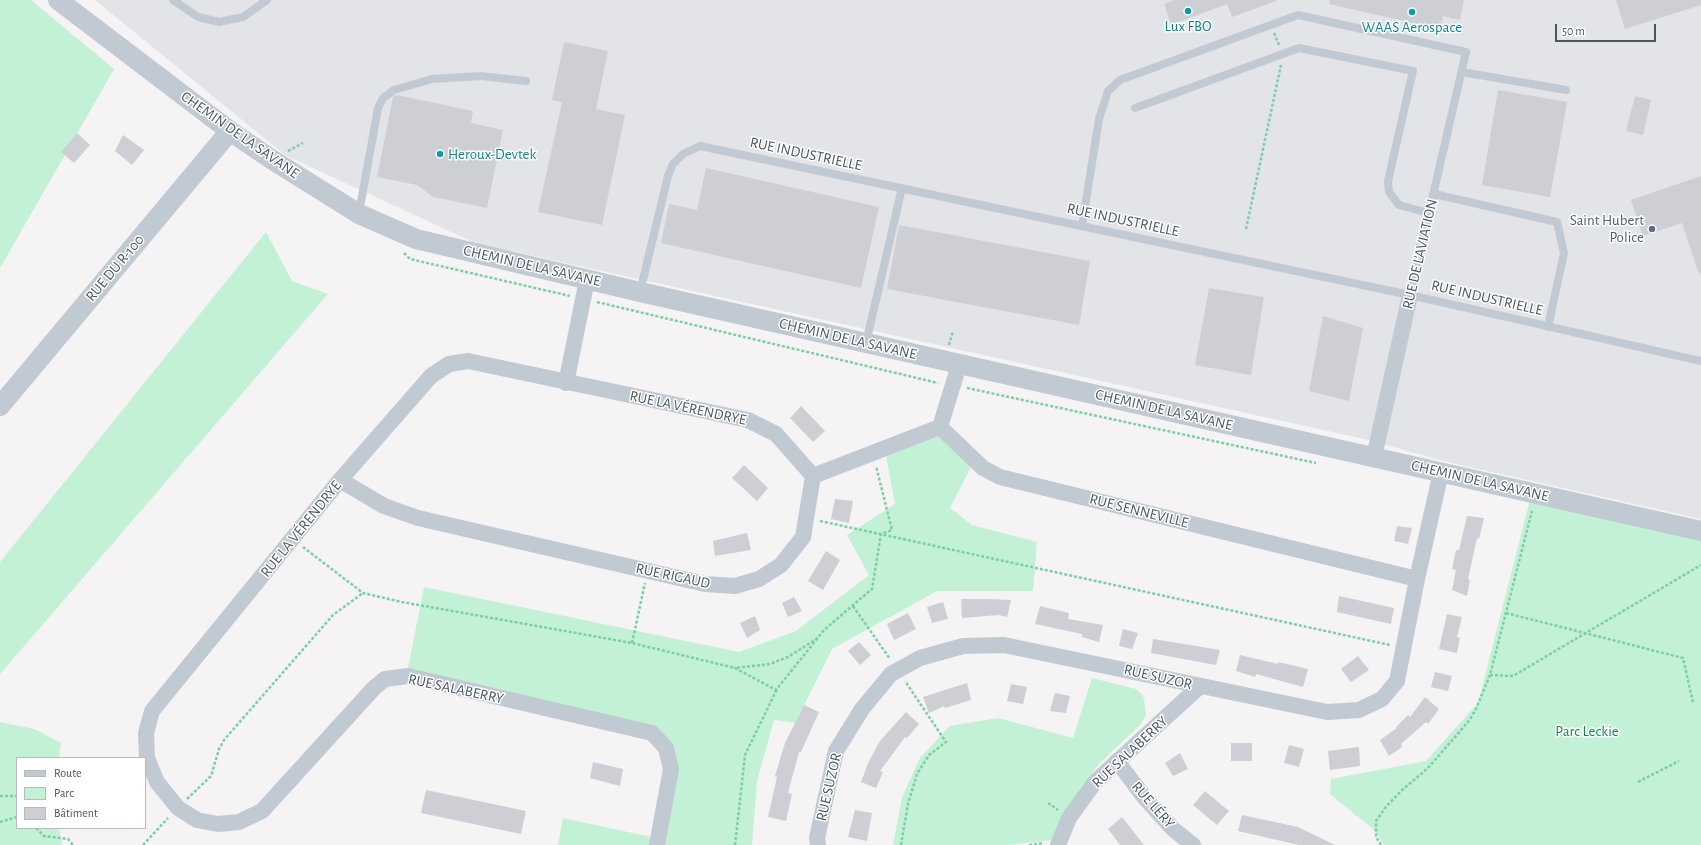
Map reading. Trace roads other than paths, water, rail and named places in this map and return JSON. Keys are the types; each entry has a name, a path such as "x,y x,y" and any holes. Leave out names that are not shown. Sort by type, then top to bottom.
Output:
{"street":[{"name":"CHEMIN DE LA SAVANE","path":"58,0 230,131 324,193 359,214 416,239 587,280 866,343 953,358 1701,531"},
{"name":"RUE DU R-100","path":"0,406 230,131"},
{"path":"566,383 587,280"},
{"name":"RUE DE L'AVIATION","path":"1374,456 1410,295"},
{"path":"813,476 874,454 940,427 953,358"},
{"name":"RUE LA VÉRENDRYE","path":"178,808 157,782 146,758 146,734 152,711 340,480 431,376 449,364 468,361 566,383 748,420 776,434 813,476"},
{"name":"RUE SENNEVILLE","path":"940,427 983,468 1000,477 1417,579"},
{"name":"RUE SUZOR","path":"818,845 817,838 836,751 862,709 891,674 920,658 963,646 1004,645 1105,665 1200,687 1327,712 1359,710 1382,699 1397,681 1417,579 1441,472"},
{"name":"RUE RIGAUD","path":"340,480 384,506 418,518 705,584 735,586 759,579 781,565 803,537 813,476"},
{"name":"RUE SALABERRY","path":"178,808 197,820 218,824 239,822 262,811 374,688 385,679 408,676 652,733 666,748 671,769 657,845"},
{"name":"RUE SALABERRY","path":"1058,845 1069,818 1095,782 1200,687"},
{"name":"RUE LÉRY","path":"1117,761 1144,797 1173,830 1193,845"}],"lane":[{"path":"173,0 198,17 219,22 243,17 267,0"},
{"name":"RUE DE L'AVIATION","path":"1082,226 1099,119 1108,91 1120,80 1298,15 1466,52 1410,295"},
{"path":"1135,108 1299,48 1413,71 1388,181 1389,192 1399,206 1429,213"},
{"path":"1462,72 1566,90"},
{"path":"359,214 378,108 383,98 394,90 432,79 481,76 526,81"},
{"name":"RUE INDUSTRIELLE","path":"640,292 668,176 673,164 683,154 700,146 1410,295 1701,361"},
{"path":"866,343 902,188"},
{"path":"1434,194 1557,222 1564,253 1548,327"}],"place":[{"name":"Lux FBO","path":"1188,11"},
{"name":"WAAS Aerospace","path":"1412,12"},
{"name":"Heroux-Devtek","path":"440,154"},
{"name":"Saint Hubert Police","path":"1652,229"}],"park label":[{"name":"Parc Leckie","path":"1587,731"}]}
